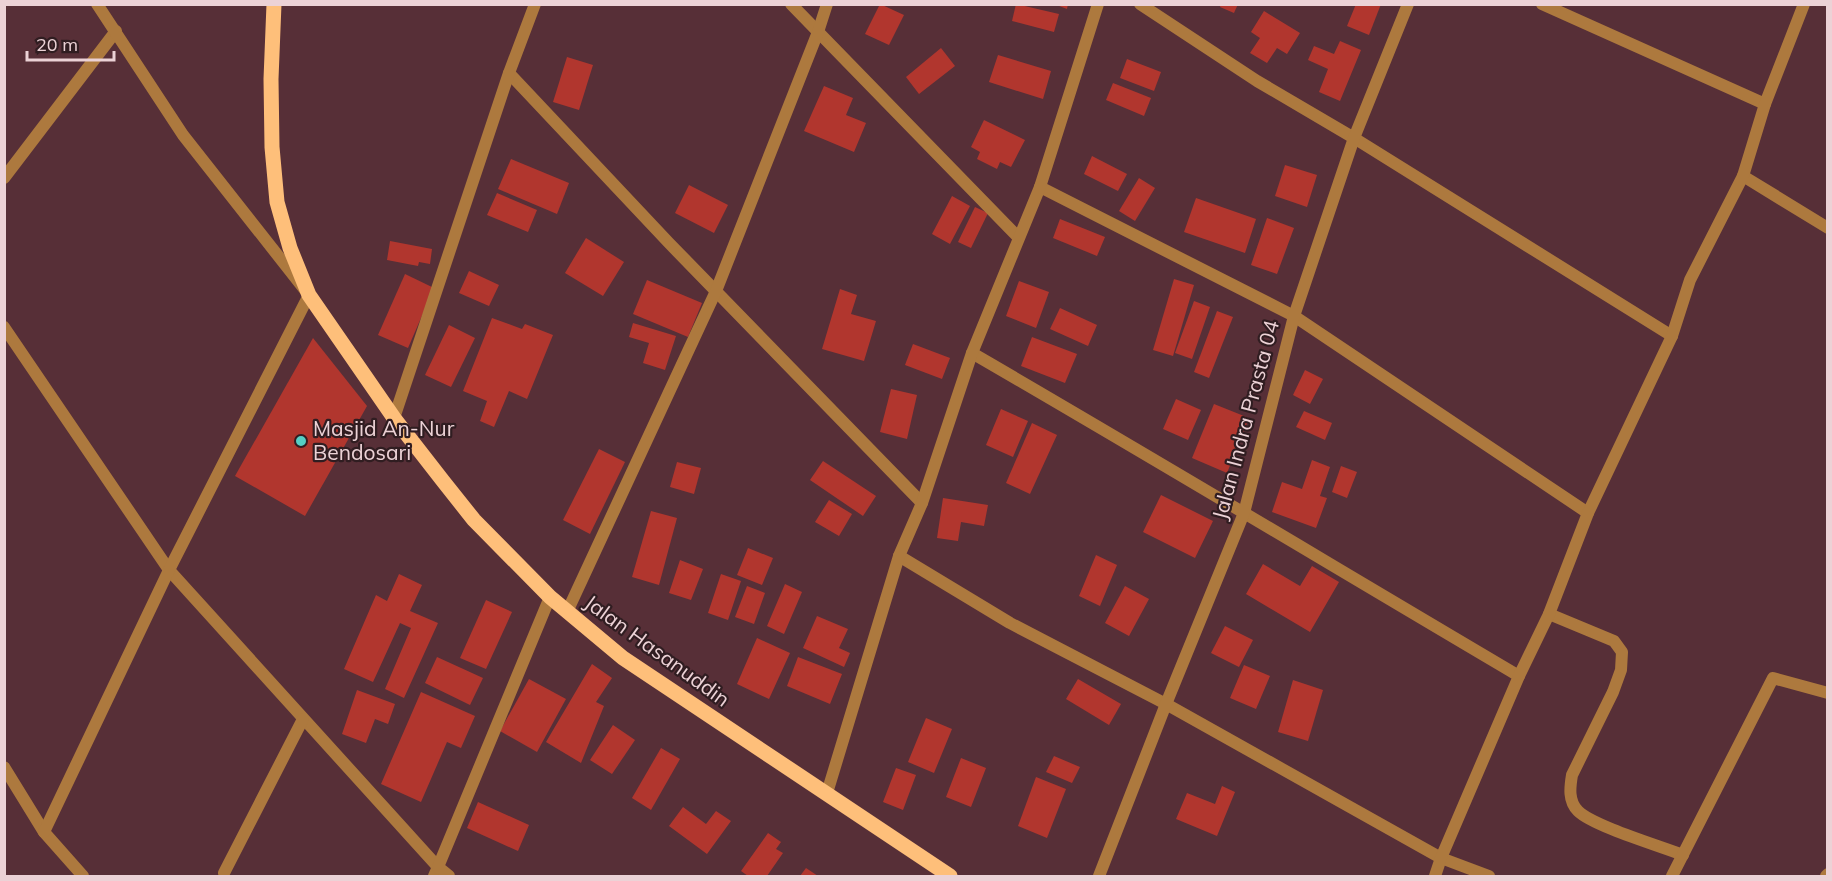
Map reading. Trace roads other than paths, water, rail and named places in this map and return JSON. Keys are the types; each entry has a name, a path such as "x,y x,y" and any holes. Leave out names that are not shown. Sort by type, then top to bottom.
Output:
{"main road":[{"name":"Jalan Hasanuddin","path":"274,4 271,79 273,147 277,202 290,248 309,295 394,418 474,520 567,612 623,657 950,876"}],"street":[{"path":"44,832 169,570 309,295 183,135 97,4"},
{"path":"394,418 508,73 535,4"},
{"path":"791,4 1018,237"},
{"path":"567,612 716,291 827,4"},
{"path":"827,793 899,556 922,503 972,353 1040,188 1098,4"},
{"path":"1140,4 1257,81 1354,138 1672,336"},
{"name":"Jalan Indra Prasta 04","path":"1099,876 1244,513 1294,316 1354,138 1408,4"},
{"path":"1542,4 1765,104"},
{"path":"1436,876 1519,676 1549,614 1588,513 1672,336 1690,280 1743,176 1765,104 1804,4"},
{"path":"4,178 116,31"},
{"path":"508,73 922,503"},
{"path":"1743,176 1827,228"},
{"path":"1040,188 1294,316 1588,513"},
{"path":"4,327 169,570 303,718 436,872 449,876"},
{"path":"972,353 1519,676"},
{"path":"899,556 1010,623 1166,704 1442,858 1489,876"},
{"path":"436,872 550,597"},
{"path":"1549,614 1614,641 1622,652 1621,670 1613,692 1572,775 1569,789 1577,810 1591,820 1683,855"},
{"path":"1672,876 1773,678 1827,693"},
{"path":"224,873 303,718"},
{"path":"4,767 44,832 83,876"}],"place":[{"name":"Masjid An-Nur Bendosari","path":"301,441"}]}
